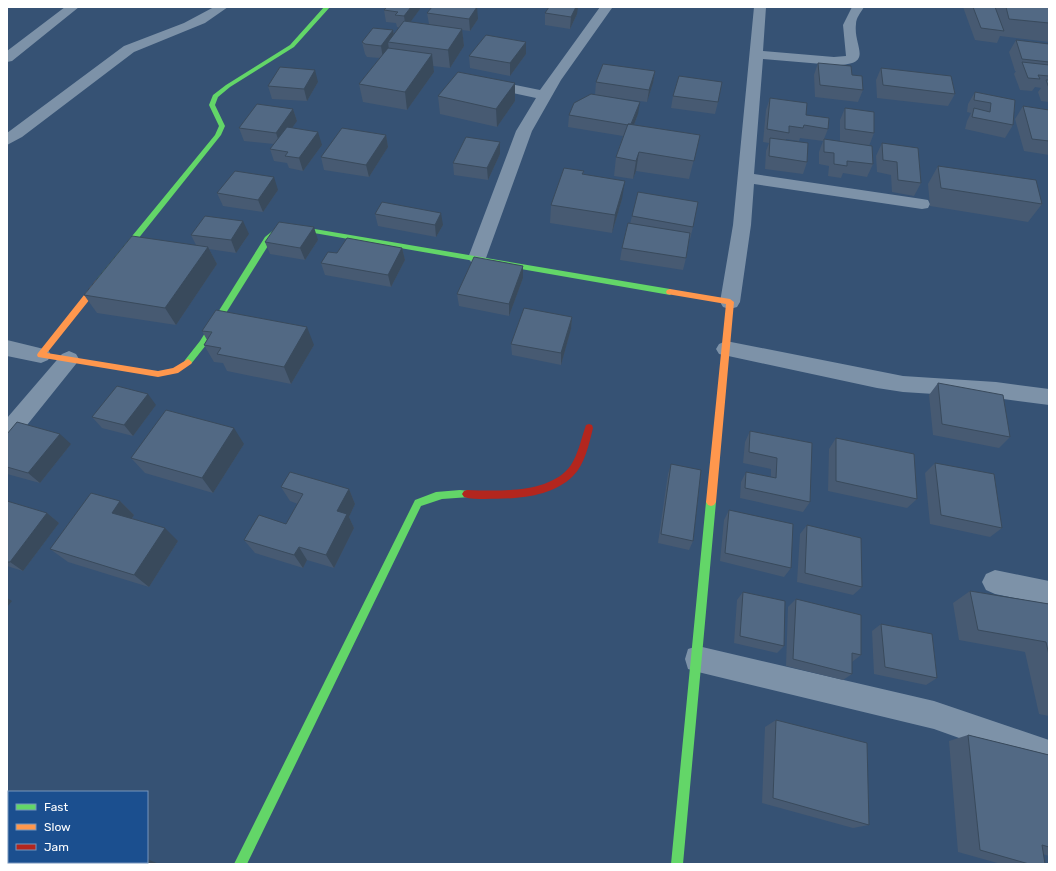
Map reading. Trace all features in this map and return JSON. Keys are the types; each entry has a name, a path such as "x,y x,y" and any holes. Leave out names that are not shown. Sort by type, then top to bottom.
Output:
{"street":[{"path":"7,58 73,7"},
{"path":"41,355 218,135 222,126 212,104 215,96 243,76 285,52 303,35 327,7"},
{"path":"677,864 698,659 730,302 742,225 760,7"},
{"path":"756,54 834,61 845,61 852,58 853,53 849,25 851,18 858,7"},
{"path":"7,140 129,49 148,40 202,20 222,8"},
{"path":"477,258 524,131 554,79 606,8"},
{"path":"470,80 544,95"},
{"path":"746,178 922,204"},
{"path":"8,350 158,374 175,371 189,360 202,343 268,239 273,233 281,229 291,227 730,302"},
{"path":"726,349 883,381 923,386 996,390 1049,397"},
{"path":"7,434 69,359"},
{"path":"240,864 418,503 432,496 449,493 503,495 530,491 557,483 570,473 580,457 589,428"},
{"path":"995,582 1049,593"},
{"path":"698,659 934,716 1009,740 1049,755"}],"building":[{"path":"387,7 411,7 404,16 395,15 398,12 384,10"},
{"path":"432,7 477,7 469,19 427,13"},
{"path":"549,7 576,7 571,17 545,13"},
{"path":"973,7 995,7 1004,31 981,28"},
{"path":"1006,7 1049,7 1049,23 1009,19"},
{"path":"404,21 462,29 448,50 388,42"},
{"path":"373,28 393,30 381,46 365,44 362,42"},
{"path":"486,35 526,42 510,63 469,56"},
{"path":"1016,40 1049,44 1049,62 1022,59"},
{"path":"388,48 432,54 405,92 359,84"},
{"path":"1022,62 1049,65 1049,76 1038,75 1040,79 1028,78"},
{"path":"818,63 851,66 852,75 862,76 863,90 820,85"},
{"path":"603,64 655,71 649,90 596,82"},
{"path":"280,67 315,70 304,89 268,86"},
{"path":"881,68 951,76 955,94 883,85"},
{"path":"458,72 515,83 496,109 438,96"},
{"path":"679,76 722,82 718,102 673,96"},
{"path":"1046,80 1049,80 1049,88"},
{"path":"975,92 1015,100 1013,125 972,117 974,108 990,112 991,103 974,100"},
{"path":"591,94 640,102 631,124 628,125 569,115 574,103"},
{"path":"770,98 807,103 806,115 829,118 828,129 804,125 803,128 789,126 789,133 767,129"},
{"path":"257,104 293,109 276,133 239,128"},
{"path":"1023,106 1049,110 1049,141 1032,139"},
{"path":"845,108 874,112 874,133 845,129"},
{"path":"628,124 700,135 694,161 639,152 636,161 616,157"},
{"path":"287,127 318,132 299,158 285,156 288,152 270,149"},
{"path":"342,128 386,135 366,165 321,157"},
{"path":"466,137 500,142 487,168 453,163"},
{"path":"770,138 808,143 807,162 769,156"},
{"path":"824,139 872,146 873,164 847,161 847,166 834,164 834,153 824,152"},
{"path":"882,143 918,148 921,183 898,180 897,162 883,160"},
{"path":"938,166 1036,180 1042,204 941,188"},
{"path":"564,168 584,171 582,174 625,181 615,215 551,205"},
{"path":"235,171 274,177 258,200 217,193"},
{"path":"638,192 698,202 693,227 632,216"},
{"path":"382,202 441,213 435,225 375,214"},
{"path":"205,216 243,221 231,240 191,235"},
{"path":"279,222 314,227 300,248 265,242"},
{"path":"628,223 690,233 686,258 622,248"},
{"path":"132,236 208,247 165,308 84,295"},
{"path":"347,238 402,248 388,275 321,263 328,252 337,253"},
{"path":"474,257 523,266 509,304 457,294"},
{"path":"524,308 572,317 561,353 511,344"},
{"path":"216,310 307,327 284,367 217,354 221,348 204,345 212,332 202,331"},
{"path":"938,383 1003,395 1010,437 942,424"},
{"path":"117,386 148,394 124,425 92,417"},
{"path":"166,410 234,428 202,478 131,458"},
{"path":"17,422 60,434 28,473 7,467 7,434"},
{"path":"750,431 812,443 810,502 745,488 746,472 776,478 777,458 749,452"},
{"path":"836,438 914,454 917,499 836,481"},
{"path":"935,463 994,474 1002,528 941,515"},
{"path":"671,464 701,470 693,541 661,534"},
{"path":"290,472 349,489 337,511 347,514 326,555 299,547 294,555 244,540 259,515 286,524 303,494 281,487"},
{"path":"91,493 120,501 112,513 165,528 134,575 50,549"},
{"path":"7,501 47,513 10,562 7,562"},
{"path":"729,510 793,524 791,568 725,553"},
{"path":"807,525 861,538 862,587 805,573"},
{"path":"970,591 1049,604 1049,655 1046,642 978,630"},
{"path":"743,592 785,601 784,646 740,636"},
{"path":"796,599 861,615 861,655 852,653 852,674 793,659"},
{"path":"881,624 932,634 937,678 885,667"},
{"path":"776,720 867,743 869,825 773,798"},
{"path":"968,735 1049,755 1049,847 1042,845 1045,864 1029,864 980,850"},
{"path":"146,863 149,864 110,864"}],"traffic: fast":[{"path":"99,282 218,135 222,126 212,105 215,96 228,86 292,46 327,7"},
{"path":"188,362 203,343 268,239 278,231 291,227 670,292"},
{"path":"240,864 418,503 442,495 467,494"},
{"path":"677,864 711,502"}],"traffic: slow":[{"path":"99,282 41,355 158,374 175,371 188,362"},
{"path":"670,292 730,302 711,502"}],"traffic: jam":[{"path":"467,494 507,494 522,492 536,490 561,481 570,473 577,463 589,428"}]}
